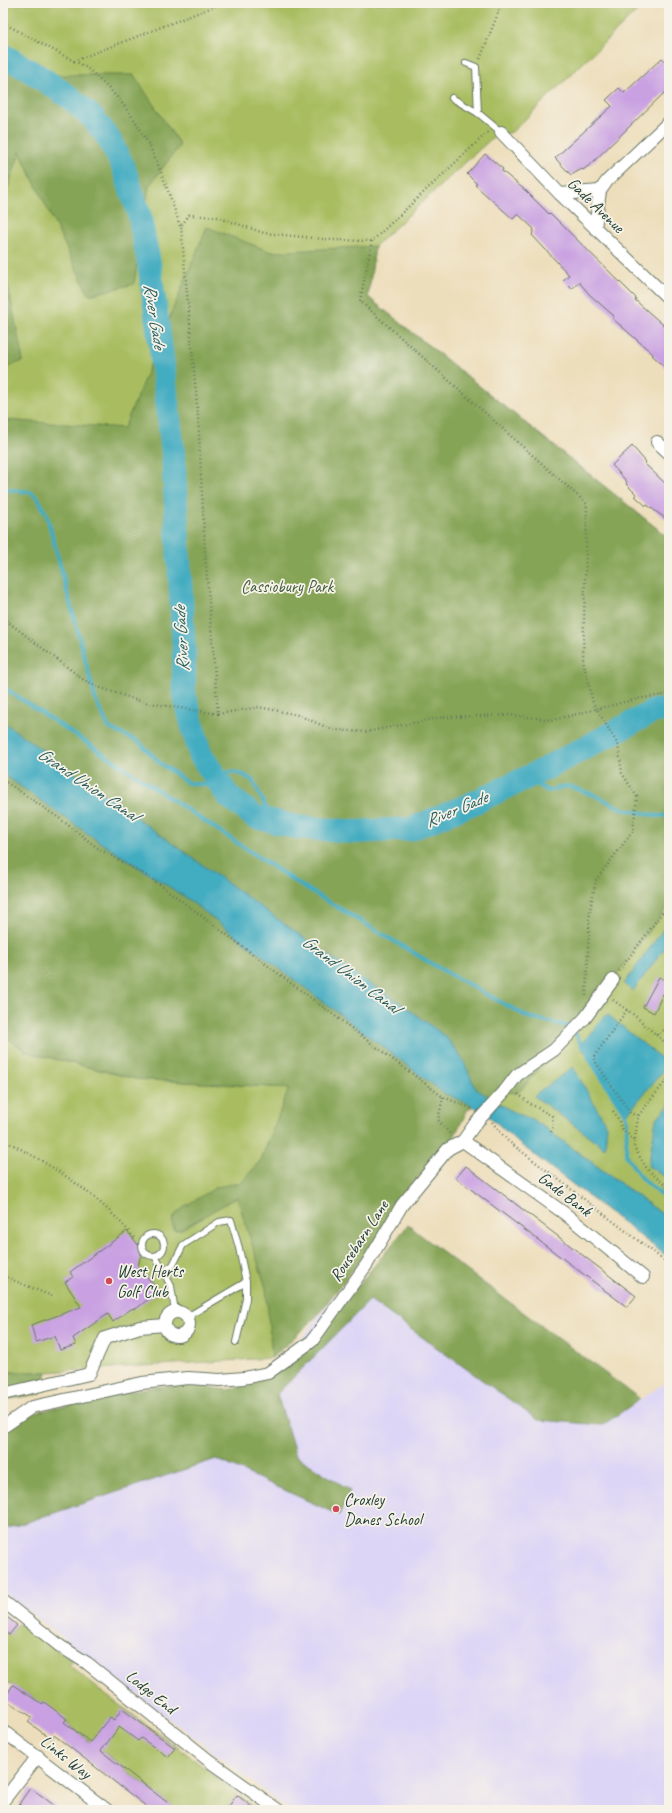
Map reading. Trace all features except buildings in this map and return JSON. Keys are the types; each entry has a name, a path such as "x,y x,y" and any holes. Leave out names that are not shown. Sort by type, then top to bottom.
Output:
{"street":[{"path":"595,228 600,191 607,181 669,122"},
{"name":"Gade Avenue","path":"498,129 560,194 669,299"},
{"path":"560,194 600,191"},
{"path":"657,442 669,453"},
{"name":"Rousebarn Lane","path":"3,1427 32,1407 142,1383 188,1378 220,1380 244,1378 268,1373 312,1341 367,1264 402,1205 448,1149 461,1143 475,1124 517,1075 554,1050 582,1020 613,980"},
{"name":"Gade Bank","path":"461,1143 564,1213 643,1277"},
{"path":"176,1312 180,1312 187,1317 189,1325 186,1332 179,1336 171,1334 166,1328 165,1324 167,1317 176,1312"},
{"path":"3,1394 89,1374 105,1338 140,1328 165,1324"},
{"name":"Lodge End","path":"3,1601 60,1646 87,1663 212,1763 278,1810"},
{"name":"Links Way","path":"3,1731 38,1756 107,1810"},
{"path":"3,1801 38,1756"}],"lane":[{"path":"466,63 476,67 478,113"},
{"path":"452,98 478,113 498,129"},
{"path":"163,1272 173,1265 183,1245 219,1222 231,1220 246,1282 246,1299 236,1342"},
{"path":"155,1256 171,1286 176,1312"},
{"path":"187,1317 246,1282"}],"path":[{"path":"74,61 223,3"},
{"path":"476,67 492,32 502,3"},
{"path":"3,23 74,61 85,65 119,96 145,136 165,180 180,226 198,415 205,552 218,714"},
{"path":"498,129 372,241 360,301 587,504 583,660 592,703 605,720 618,745 622,774 637,797 633,831 596,880 590,909 582,1020"},
{"path":"180,226 188,215 217,217 264,233 333,240 372,241"},
{"path":"3,618 84,680 101,688 143,702 218,714 259,706 298,715 333,730 365,732 444,717 511,715 553,720 638,699 669,694"},
{"path":"3,780 58,818 99,849 151,878 443,1098 473,1108 478,1112"},
{"path":"613,980 669,904"},
{"path":"603,993 627,1010 669,1046"},
{"path":"627,1010 593,1058 630,1113 638,1116"},
{"path":"656,1035 669,1027"},
{"path":"669,1078 638,1116 634,1147 647,1169 669,1188"},
{"path":"506,1089 552,1116 553,1126 550,1135"},
{"path":"443,1098 438,1120 461,1143"},
{"path":"613,1111 619,1120 620,1128 635,1141"},
{"path":"490,1121 495,1124 508,1141 669,1264"},
{"path":"3,1140 46,1162 82,1187 124,1226 136,1240"},
{"path":"3,1276 52,1296"}],"shaded area":[{"name":"Croxley Danes School","path":"334,1296 370,1300 538,1420 603,1425 669,1380 669,1810 289,1810 3,1592 3,1425 190,1385 228,1390 253,1383 277,1366 294,1348"}],"green space":[{"name":"Cassiobury Park","path":"3,3 645,3 512,132 493,137 375,246 368,297 669,538 669,1219 534,1120 513,1112 476,1089 3,722"},
{"path":"3,56 37,75 134,75 180,145 149,186 134,284 89,295 20,152 3,202"},
{"name":"Cassiobury Park","path":"207,227 271,252 375,246 368,297 669,538 669,904 580,1023 518,1093 504,1092 468,1109 448,1149 315,1318 272,1358 266,1288 237,1197 180,1230 174,1230 172,1222 175,1215 184,1207 217,1187 242,1182 261,1160 289,1088 136,1079 27,1052 3,1035 3,420 124,428"},
{"path":"3,260 23,361 3,369"},
{"name":"West Herts Golf Club","path":"3,1035 27,1052 136,1079 290,1088 272,1358 47,1372 3,1372"},
{"path":"408,1225 640,1399 603,1425 538,1420 370,1300 277,1394 296,1456 350,1490 339,1515 216,1459 3,1530 3,1425 41,1411 151,1387 190,1385 228,1390 253,1383 277,1366 294,1348 337,1311"},
{"path":"3,1372 47,1372 40,1394 3,1400"},
{"path":"20,1624 72,1661 69,1665 107,1696 183,1751 258,1810 177,1810 37,1700 3,1680 3,1631 9,1635 17,1625"}],"water":[{"name":"Grand Union Canal","path":"3,722 353,973 402,1004 446,1037 463,1060 476,1089 513,1112 534,1120 669,1219 669,1258 516,1141 491,1118 475,1107 445,1094 185,897 101,843 3,774"},
{"path":"667,924 669,925 669,942 633,991 624,984"},
{"path":"607,1014 662,1059 664,1070 627,1114 580,1045"},
{"path":"573,1067 607,1126 605,1148 534,1096"},
{"path":"669,1105 669,1180 648,1166 656,1119"}],"waterway":[{"name":"River Gade","path":"3,55 37,75 69,97 94,119 109,139 123,166 139,213 149,263 173,452 184,651 184,693 200,754 228,796 255,817 296,827 355,832 411,829 471,804 545,769 654,711 669,710"},
{"path":"3,489 30,492 38,498 47,516 96,701 109,728 139,742 160,763 188,783 221,786"},
{"path":"3,687 302,886 444,971 528,1017 572,1027 583,1048"},
{"path":"212,773 233,772 244,775 253,781 265,806 280,823"},
{"path":"526,778 548,791 568,786 594,795 623,809 658,816 669,815"},
{"path":"588,1057 627,1117 626,1155 641,1178 669,1201"}],"place":[{"name":"West Herts Golf Club","path":"109,1281"},
{"name":"Croxley Danes School","path":"336,1509"}]}
